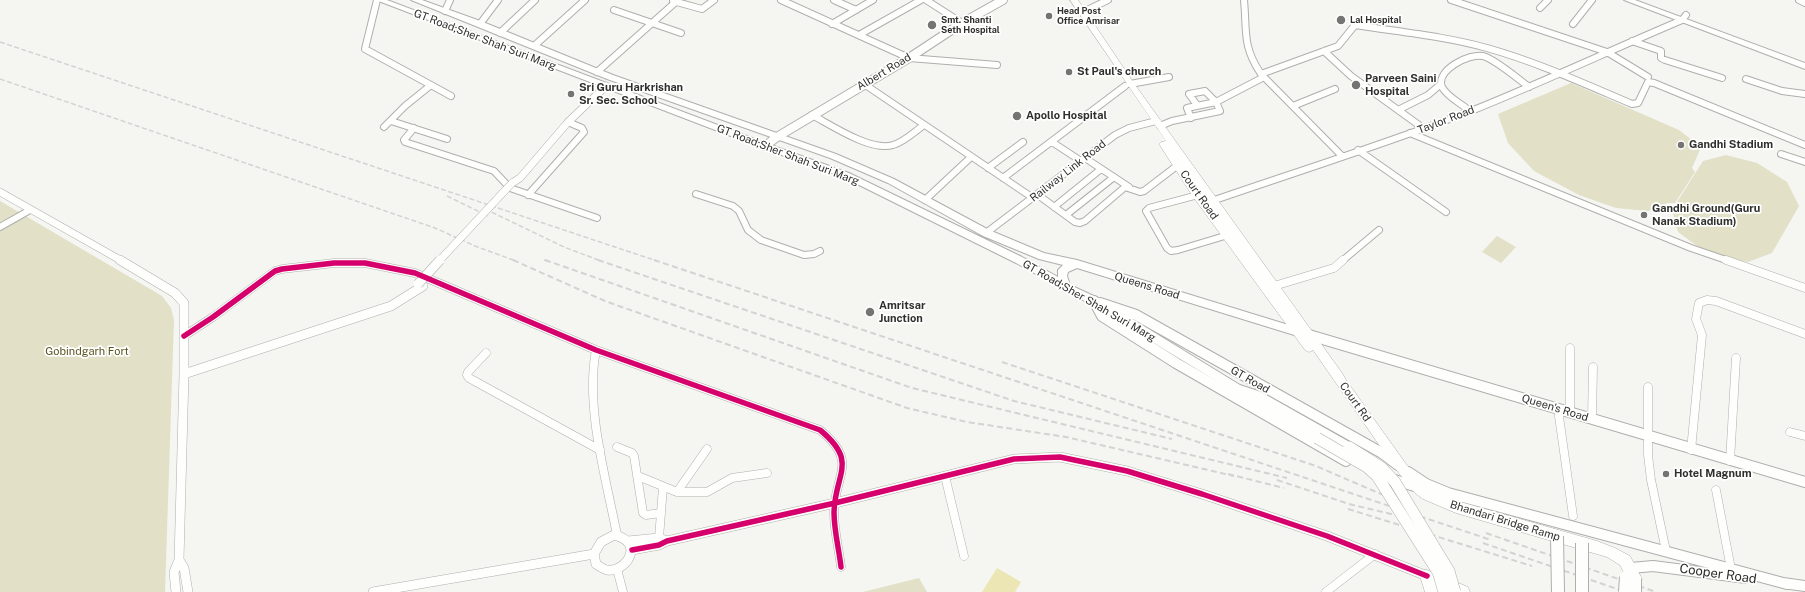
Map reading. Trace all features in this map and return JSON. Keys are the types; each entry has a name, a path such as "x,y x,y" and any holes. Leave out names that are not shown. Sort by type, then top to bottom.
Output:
{"highway":[{"name":"Court Road","path":"1066,0 1155,123 1228,235 1332,377 1342,384"},
{"name":"Court Road","path":"1074,0 1128,85"},
{"name":"Court Road","path":"1155,123 1178,165 1274,286 1309,335"},
{"name":"Court Rd","path":"1309,335 1402,468"},
{"name":"Bhandari Bridge Ramp","path":"1402,468 1419,488 1428,495 1456,507 1598,547 1615,554 1632,579"},
{"path":"1557,536 1558,592"},
{"path":"1582,543 1582,592"},
{"path":"1427,576 1432,592"},
{"path":"1427,576 1463,592"},
{"path":"1625,592 1632,579"}],"main road":[{"name":"GT Road;Sher Shah Suri Marg","path":"380,0 761,145 846,175 1020,260 1066,287 1094,301 1237,389"},
{"name":"GT Road;Sher Shah Suri Marg","path":"416,0 480,24 597,72 833,156 897,184 986,233"},
{"name":"Albert Road","path":"774,136 864,84 995,0"},
{"name":"Albert Road","path":"960,22 1003,0"},
{"path":"1628,0 1684,17 1805,59"},
{"path":"1646,0 1805,66"},
{"name":"Albert Road","path":"761,145 907,57"},
{"name":"Queens Road","path":"986,233 1026,251 1077,264 1309,335"},
{"path":"1020,260 1026,251"},
{"path":"1066,287 1062,276 1063,270 1077,264"},
{"path":"1094,301 1102,316 1176,363 1263,415 1354,465 1419,488"},
{"name":"GT Road","path":"1094,301 1136,315 1382,453 1426,484 1448,493 1787,584"},
{"name":"Queen's Road","path":"1309,335 1691,450 1803,482"},
{"path":"1237,389 1246,398 1367,467 1377,476 1438,572 1444,592"},
{"path":"1237,389 1257,395 1367,457 1382,468 1394,482 1449,571 1456,592"},
{"name":"Cooper Road","path":"1632,579 1661,566 1805,586"}],"street":[{"path":"377,0 365,49 451,96"},
{"path":"445,11 450,0"},
{"path":"480,24 498,0"},
{"path":"500,33 536,0"},
{"path":"534,46 585,0"},
{"path":"597,72 675,1 702,9 714,0"},
{"path":"781,0 907,57 998,65"},
{"path":"796,0 796,7"},
{"path":"834,0 856,10"},
{"path":"832,24 873,0"},
{"path":"859,35 921,0"},
{"path":"926,0 960,22"},
{"path":"1082,12 1108,0"},
{"path":"1244,0 1245,45 1251,61 1262,76 1342,156"},
{"path":"1451,0 1607,52 1648,77"},
{"path":"1540,8 1548,0"},
{"path":"1573,24 1592,0"},
{"path":"1799,0 1805,3"},
{"path":"614,10 681,33"},
{"name":"Taylor Road","path":"1228,235 1174,251 1167,248 1146,211 1149,208 1205,200 1410,133 1470,111 1562,74 1684,17"},
{"path":"1191,118 1187,108 1216,102 1262,76 1338,46 1352,26 1355,26 1422,35 1473,45 1562,74 1632,104 1638,103 1648,82 1654,83 1805,145"},
{"path":"1632,41 1661,51 1661,58 1665,60 1722,78"},
{"path":"1324,52 1352,76 1423,128"},
{"path":"1470,111 1444,90 1442,79 1451,66 1476,55 1488,58 1529,86"},
{"path":"1003,178 1128,85 1169,77"},
{"path":"1746,79 1782,91 1805,94"},
{"path":"864,84 1003,178 1054,206 1075,222 1082,222 1124,188 1129,187"},
{"path":"1398,110 1428,95 1442,84"},
{"path":"384,127 432,85"},
{"path":"184,374 400,302 419,287 516,182 568,122 606,86"},
{"path":"1292,106 1335,89"},
{"path":"1197,105 1189,94 1205,90 1216,102"},
{"name":"Railway Link Road","path":"986,233 1122,131 1155,123 1220,112 1216,102"},
{"path":"812,115 843,132 866,142 888,147 896,144 924,125"},
{"path":"391,121 447,139"},
{"path":"528,195 584,132 582,128 568,122"},
{"path":"414,128 404,140 405,142 494,171 502,176 510,188 597,218"},
{"path":"1410,133 1692,248 1805,288"},
{"path":"988,168 1023,142"},
{"path":"1052,142 1083,160 1101,168 1129,187 1140,192 1144,191 1178,165"},
{"path":"1358,150 1446,212"},
{"path":"1781,154 1805,162"},
{"path":"925,200 971,157"},
{"path":"1054,206 1101,168"},
{"path":"1066,215 1114,177"},
{"path":"0,192 141,272 175,294 184,304 184,374 179,560 174,572 176,592"},
{"path":"696,194 733,206 739,212 748,230 761,240 804,255 810,255 820,251"},
{"path":"0,227 30,210"},
{"path":"1274,286 1334,268 1379,230"},
{"path":"184,336 218,314 275,271 282,269 355,262 415,273 596,350 820,430 832,438 839,447 843,458 834,503 834,515 841,567"},
{"path":"1691,450 1702,335 1696,319 1699,303 1707,300 1716,301 1805,334"},
{"path":"1570,348 1570,413"},
{"path":"596,350 593,368 593,393 600,450 617,535"},
{"path":"486,353 468,372 467,375 470,378 600,450"},
{"path":"1730,461 1736,358"},
{"path":"1592,419 1593,366"},
{"path":"1648,387 1648,436 1651,480 1666,551"},
{"path":"1558,409 1573,516"},
{"path":"1790,432 1805,436"},
{"path":"617,447 634,454 643,514 661,513"},
{"path":"677,492 707,449"},
{"path":"628,540 632,550 627,562 617,569 606,570 600,568 596,564 594,554 600,542 606,538 617,535 628,540 663,539 834,503 1014,458 1033,456 1060,457 1127,471 1202,494 1327,536 1427,576"},
{"path":"638,476 677,492 707,492 732,478 767,472"},
{"path":"945,476 964,556"},
{"path":"632,550 659,545 663,539 661,513 663,487"},
{"path":"1716,490 1731,569"},
{"path":"374,592 594,554"},
{"path":"1326,592 1375,554"},
{"path":"179,560 184,568 188,592"},
{"path":"617,569 623,592"}],"green space":[{"path":"1571,83 1679,130 1701,147 1692,168 1695,172 1675,203 1668,203 1648,211 1616,208 1579,195 1534,171 1508,143 1498,114"},
{"path":"1726,155 1757,163 1787,182 1799,206 1772,253 1748,262 1711,256 1678,232 1672,210 1703,161"},
{"name":"Gobindgarh Fort","path":"0,201 162,296 171,308 174,320 165,592 0,592"},
{"path":"1497,236 1516,247 1501,263 1482,252"},
{"path":"919,578 927,592 863,592"}],"shaded area":[{"path":"997,568 1021,582 1015,592 982,592"}],"railway":[{"path":"0,42 654,260"},
{"path":"0,79 435,228 475,246 516,261"},
{"path":"447,196 488,216"},
{"path":"485,209 564,247 601,261"},
{"path":"513,260 605,301 907,408 967,422 1066,437 1234,476"},
{"path":"598,260 1014,401 1172,439"},
{"path":"654,260 1491,540"},
{"path":"548,261 912,388 1287,478"},
{"path":"1002,362 1316,466 1418,510"},
{"path":"1228,474 1284,488"},
{"path":"1277,480 1349,504 1408,518"},
{"path":"1348,509 1532,566"},
{"path":"1486,533 1656,592"},
{"path":"1483,543 1626,592"}],"cycle path":[{"path":"184,336 213,317 275,271 282,269 334,263 365,263 415,273 596,350 820,430 832,440 839,449 842,458 841,477 835,499 834,512 841,567"},
{"path":"632,550 659,545 667,541 835,503 1014,459 1060,457 1127,471 1202,494 1327,536 1427,576"}],"place":[{"name":"Head Post Office Amrisar","path":"1049,16"},
{"name":"Lal Hospital","path":"1341,20"},
{"name":"Smt. Shanti Seth Hospital","path":"932,25"},
{"name":"St Paul's church","path":"1069,72"},
{"name":"Parveen Saini Hospital","path":"1356,85"},
{"name":"Sri Guru Harkrishan Sr. Sec. School","path":"571,94"},
{"name":"Apollo Hospital","path":"1017,116"},
{"name":"Gandhi Stadium","path":"1681,145"},
{"name":"Gandhi Ground(Guru Nanak Stadium)","path":"1644,215"},
{"name":"Amritsar Junction","path":"870,312"},
{"name":"Hotel Magnum","path":"1666,474"}]}
